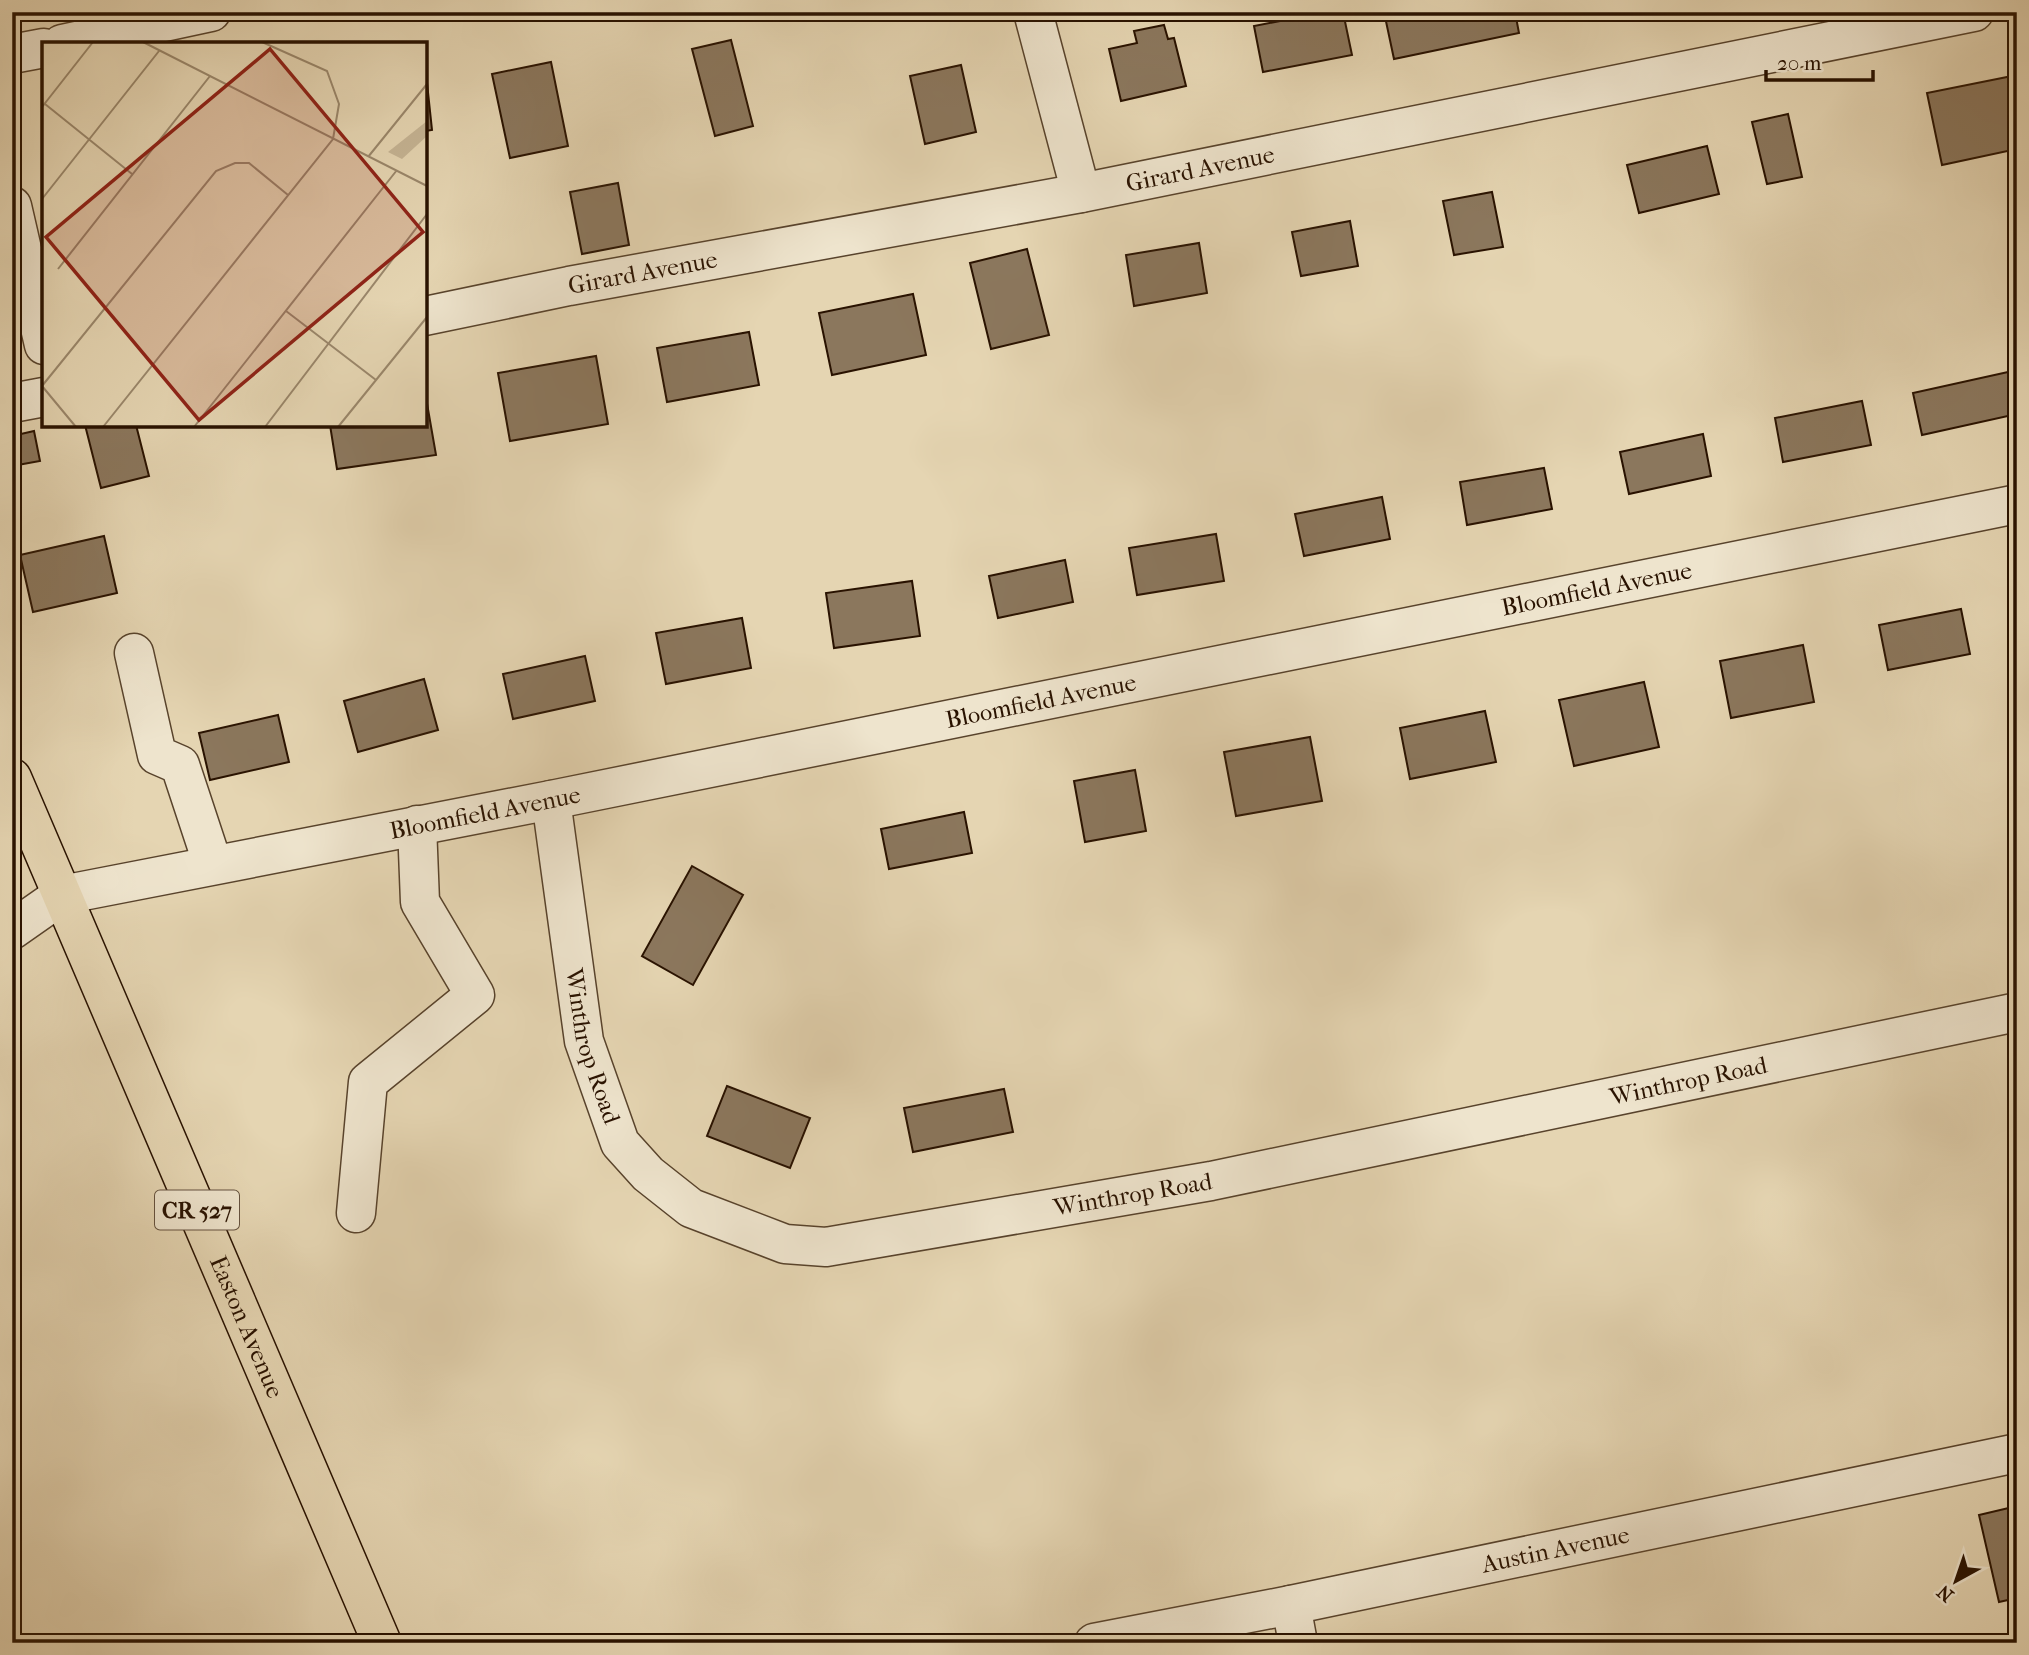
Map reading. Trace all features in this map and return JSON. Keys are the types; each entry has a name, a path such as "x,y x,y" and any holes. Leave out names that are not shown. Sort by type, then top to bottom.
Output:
{"main road":[{"name":"Easton Avenue","path":"12,778 382,1643"}],"street":[{"path":"71,42 211,12"},
{"path":"1033,12 1081,193"},
{"name":"Girard Avenue","path":"427,316 569,286 1081,193 1974,12"},
{"path":"12,54 42,48"},
{"path":"12,206 42,336"},
{"path":"12,403 42,397"},
{"name":"Bloomfield Avenue","path":"62,895 551,800 2017,504"},
{"path":"134,653 158,755 180,765 213,865"},
{"name":"Winthrop Road","path":"551,800 584,1041 620,1143 648,1174 691,1208 785,1244 826,1247 1211,1181 2017,1013"},
{"path":"356,1213 368,1082 475,995 419,902 417,825"},
{"path":"12,930 62,895"},
{"name":"Austin Avenue","path":"1094,1643 1291,1605 2017,1453"},
{"path":"1291,1605 1298,1643"}],"building":[{"path":"1327,12 1343,12 1352,55 1263,72 1254,26"},
{"path":"1384,12 1515,12 1519,33 1394,59"},
{"path":"1600,12 1631,12 1601,19"},
{"path":"1164,25 1168,39 1174,38 1186,86 1121,101 1109,49 1137,43 1134,31"},
{"path":"731,40 753,126 715,136 692,49"},
{"path":"551,62 568,146 510,158 492,74"},
{"path":"961,65 976,132 925,144 910,76"},
{"path":"2017,75 2017,149 1942,165 1927,93"},
{"path":"427,83 432,130 427,131"},
{"path":"1788,114 1802,177 1767,184 1752,122"},
{"path":"1707,146 1719,194 1639,213 1627,165"},
{"path":"618,183 629,245 582,254 570,192"},
{"path":"1492,192 1503,247 1454,255 1443,201"},
{"path":"1350,221 1358,266 1301,276 1292,232"},
{"path":"1199,243 1207,293 1134,306 1126,255"},
{"path":"1027,249 1049,335 991,349 970,263"},
{"path":"913,294 926,355 832,375 819,313"},
{"path":"749,332 759,385 667,402 657,348"},
{"path":"596,356 608,424 510,441 498,373"},
{"path":"2017,370 2017,414 1922,435 1913,393"},
{"path":"1862,401 1871,445 1783,462 1775,418"},
{"path":"427,403 436,455 337,469 330,427 427,427"},
{"path":"86,427 137,427 149,476 101,488"},
{"path":"34,431 40,461 12,466 12,436"},
{"path":"1703,434 1711,476 1629,494 1620,452"},
{"path":"1544,468 1552,509 1467,525 1460,482"},
{"path":"1382,497 1390,539 1304,556 1295,514"},
{"path":"1216,534 1224,581 1137,595 1129,548"},
{"path":"104,536 117,593 33,612 20,555"},
{"path":"1065,560 1073,602 998,618 989,576"},
{"path":"912,581 920,636 834,648 826,593"},
{"path":"1961,609 1970,654 1888,670 1879,625"},
{"path":"742,618 751,668 666,684 656,633"},
{"path":"1803,645 1814,702 1731,718 1720,661"},
{"path":"585,656 595,701 513,719 503,674"},
{"path":"424,679 438,730 358,752 344,701"},
{"path":"1644,682 1659,747 1574,766 1559,700"},
{"path":"1485,711 1496,762 1410,779 1400,728"},
{"path":"278,715 289,762 210,780 199,733"},
{"path":"1310,737 1322,801 1236,816 1224,752"},
{"path":"1135,770 1146,831 1085,842 1074,781"},
{"path":"964,812 972,853 889,869 881,829"},
{"path":"692,866 743,895 693,985 642,956"},
{"path":"727,1086 810,1118 790,1168 707,1136"},
{"path":"1004,1089 1013,1132 913,1152 904,1108"},
{"path":"2017,1506 2017,1598 1999,1602 1979,1515"}]}
